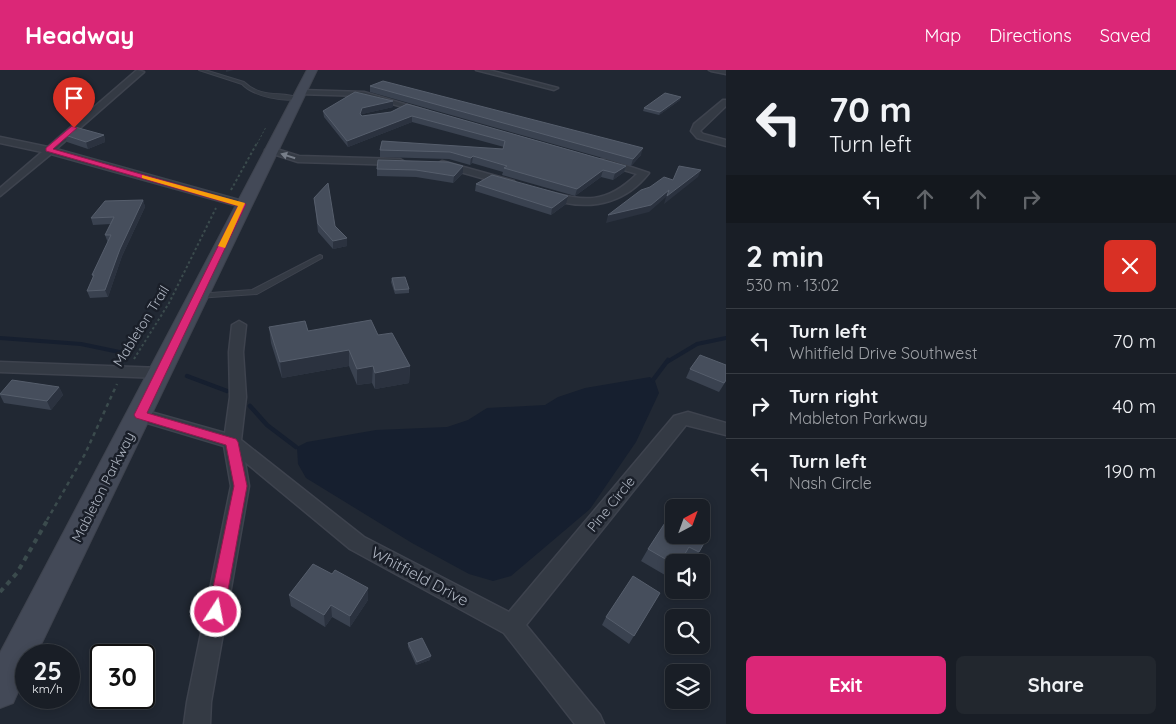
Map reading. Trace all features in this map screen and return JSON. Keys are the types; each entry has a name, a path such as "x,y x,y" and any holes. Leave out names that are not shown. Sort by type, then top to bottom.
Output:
{"main road":[{"name":"Mableton Parkway","path":"0,690 161,373 197,296 233,202 270,150 294,96 312,70"}],"street":[{"path":"480,70 554,88"},
{"path":"713,70 726,72"},
{"path":"0,192 140,72"},
{"path":"294,96 364,94 435,114"},
{"path":"726,102 697,126 695,131 700,136 726,143"},
{"path":"394,112 406,106"},
{"path":"0,140 48,150 233,202"},
{"path":"270,150 291,158 307,160 414,162"},
{"path":"537,192 564,200 605,202 644,173 596,159"},
{"path":"433,162 449,164 519,186"},
{"path":"197,724 199,702 240,486 232,442 238,397 236,352 239,325"},
{"path":"0,367 161,373"},
{"path":"140,415 232,442"},
{"name":"Pine Circle","path":"512,625 680,420 688,418 726,429"},
{"name":"Whitfield Drive","path":"232,442 357,543 512,625 592,724"}],"lane":[{"path":"201,70 243,83 247,88 294,96"},
{"path":"197,296 254,292 320,257"}],"path":[{"name":"Mableton Trail","path":"0,592 17,573 85,454 114,387 169,303 217,207 233,202 231,191 294,96"}],"water":[{"path":"650,377 655,381 659,393 636,442 590,509 511,576 493,581 469,574 412,543 306,478 298,464 297,447 307,442 376,430 447,427 468,420 487,408 545,405 558,397 585,388"}],"building":[{"path":"383,81 643,148 633,159 370,86"},
{"path":"355,92 393,101 362,108 360,114 362,116 391,112 407,104 626,166 615,173 603,170 577,189 504,168 507,166 473,156 471,158 450,152 380,150 382,141 503,149 505,141 412,116 347,141 323,111"},
{"path":"665,93 681,97 660,112 644,108"},
{"path":"75,127 104,135 86,142 65,135"},
{"path":"378,160 448,162 463,166 454,176 416,170 377,169"},
{"path":"679,166 701,170 667,196 669,190 651,205 608,215 641,190 650,187 664,177 673,180"},
{"path":"492,175 568,196 552,208 476,184"},
{"path":"328,183 335,226 347,238 333,241 318,224 314,198"},
{"path":"143,200 120,249 105,290 87,291 94,275 92,275 111,235 105,235 114,217 91,218 105,201"},
{"path":"405,277 409,289 395,290 392,278"},
{"path":"371,320 378,335 392,333 410,366 375,373 373,366 357,369 349,350 280,362 269,327 305,321 308,331"},
{"path":"700,355 726,365 726,380 724,383 690,369"},
{"path":"12,380 59,387 47,401 0,394"},
{"path":"665,523 665,544 704,544 699,552 689,547 685,554 665,554 665,559 648,549"},
{"path":"313,564 332,574 335,570 368,588 350,616 331,605 324,615 289,595"},
{"path":"633,576 660,593 634,636 606,617"},
{"path":"422,638 431,656 417,662 408,643"}],"waterway":[{"path":"0,338 81,344 129,354"},
{"path":"667,362 697,344 726,338"},
{"path":"653,380 668,360"},
{"path":"187,376 227,391"},
{"path":"250,406 267,425 296,447"}],"slow traffic":[{"path":"145,177 242,204 222,246"}],"route":[{"path":"74,128 48,150 242,204 140,415 232,442 240,486 216,612"}]}
